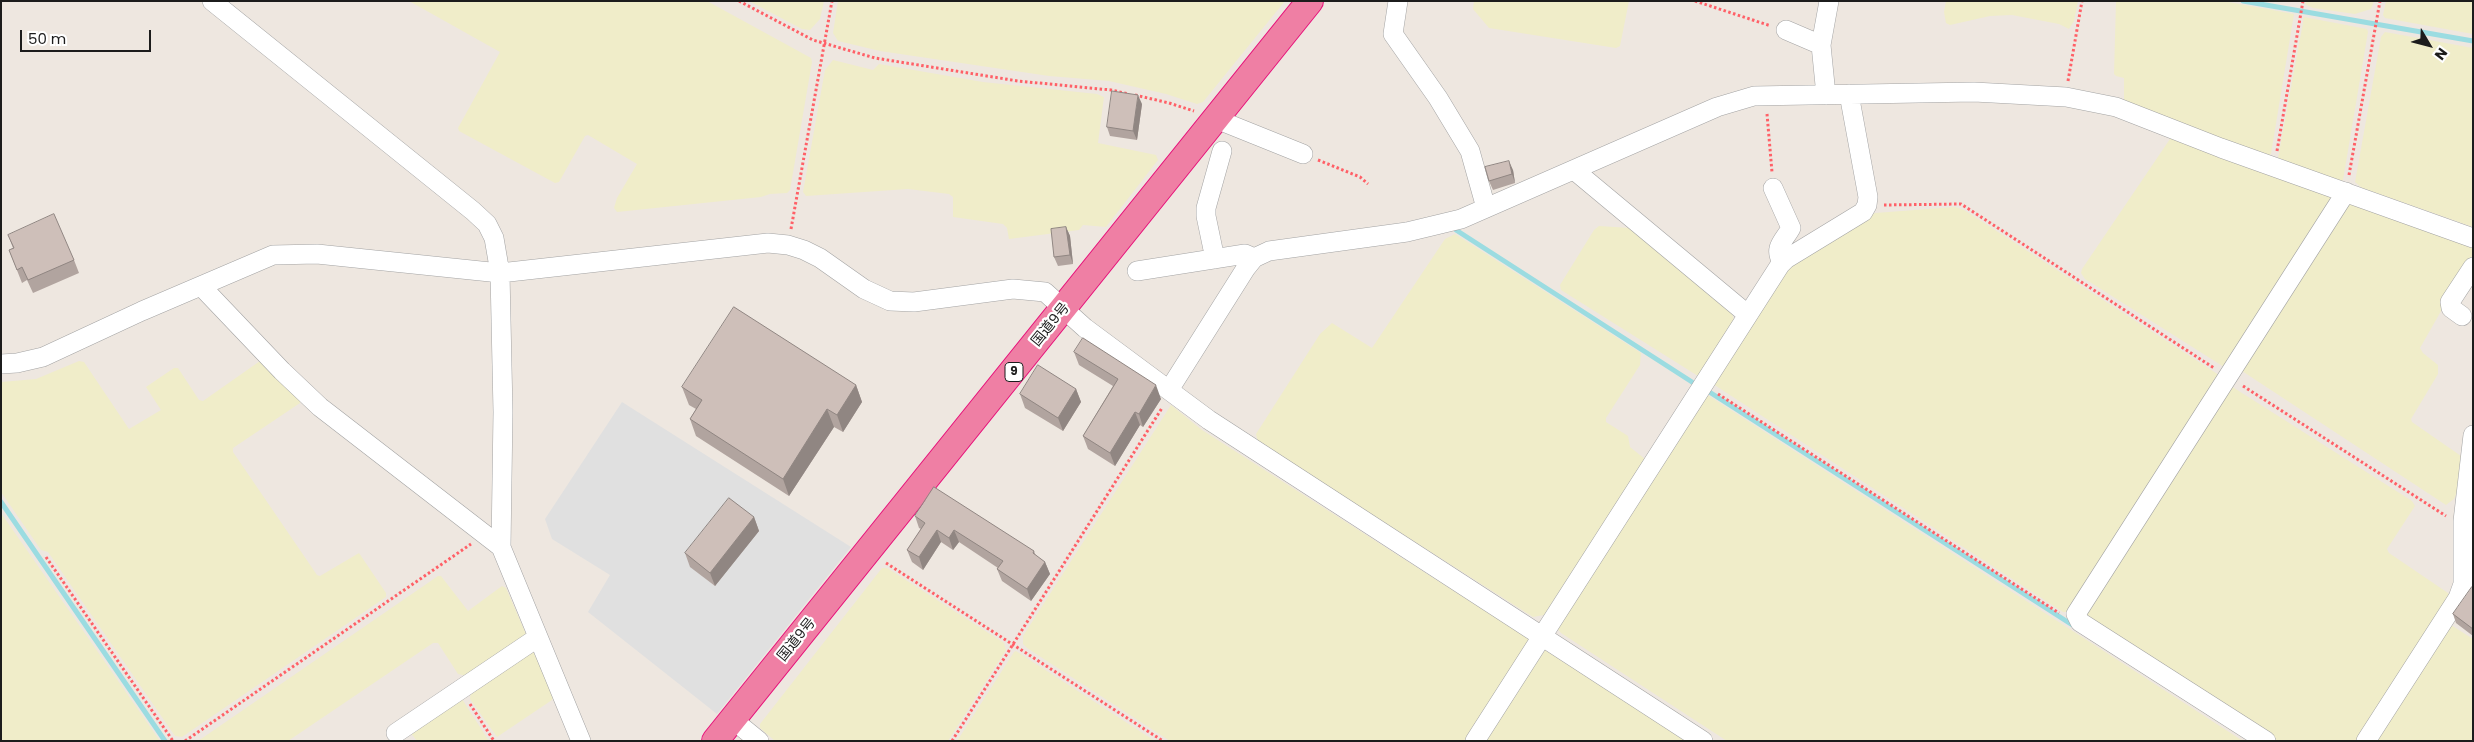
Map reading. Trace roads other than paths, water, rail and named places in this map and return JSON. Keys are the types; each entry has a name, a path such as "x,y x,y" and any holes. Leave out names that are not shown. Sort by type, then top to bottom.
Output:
{"highway":[{"name":"国道9号","path":"716,741 1310,1"}],"street":[{"path":"212,1 487,224 494,238 500,273 503,412 500,548 581,741"},
{"path":"1398,1 1393,34 1438,98 1470,151 1486,208"},
{"path":"1826,95 1821,45 1830,1"},
{"path":"1786,30 1821,45"},
{"path":"1170,391 1254,258 1269,251 1407,232 1461,219 1717,107 1754,96 1974,92 2066,96 2116,107 2220,148 2473,238"},
{"path":"1475,741 1702,384 1782,262 1863,212 1867,205 1868,197 1849,94"},
{"path":"1216,119 1303,154"},
{"path":"1215,259 1206,208 1222,151"},
{"path":"1574,170 1747,314"},
{"path":"1773,188 1791,228 1777,251 1782,262"},
{"path":"2266,741 2080,622 2076,618 2077,611 2346,192"},
{"path":"1,364 17,363 43,357 142,311 273,255 317,254 500,273 768,243 788,245 820,258 864,290 890,301 914,302 1013,288 1045,292 1085,328 1209,420 1703,741"},
{"path":"1137,271 1249,254 1254,258"},
{"path":"2462,316 2451,308 2450,302 2473,267"},
{"path":"202,286 282,371 320,407 500,548"},
{"path":"2366,741 2468,584 2463,521 2473,435"},
{"path":"404,734 461,690 537,638"},
{"path":"732,719 759,741"}],"waterway":[{"path":"2243,1 2473,41"},
{"path":"1456,230 1692,382"},
{"path":"1711,393 2074,626"},
{"path":"1,502 165,741"}]}
